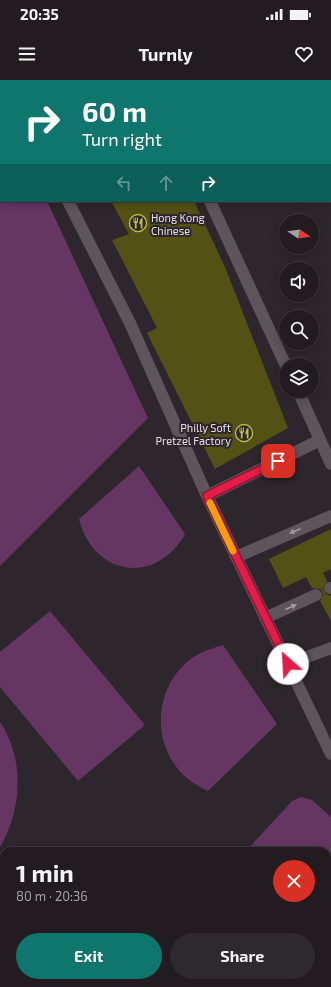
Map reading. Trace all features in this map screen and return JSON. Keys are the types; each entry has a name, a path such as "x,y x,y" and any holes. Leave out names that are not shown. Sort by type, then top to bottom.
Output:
{"lane":[{"path":"69,202 130,323 207,496 331,754"},
{"path":"210,202 282,358"},
{"path":"301,398 331,464"},
{"path":"207,496 320,440"},
{"path":"236,557 331,516"},
{"path":"266,618 316,595"},
{"path":"288,664 331,648"}],"shaded area":[{"path":"0,202 47,202 148,418 0,566"},
{"path":"139,466 185,534 173,551 158,562 142,567 126,567 111,563 97,553 86,538 79,519"},
{"path":"50,611 145,725 78,781 0,687 0,652"},
{"path":"223,645 277,724 208,791 186,777 175,765 167,751 161,722 162,706 166,692 173,678 183,666 198,654"},
{"path":"0,722 8,736 14,752 18,784 13,817 0,847"},
{"path":"301,797 312,800 331,817 331,847 250,847 292,801"}],"building":[{"path":"112,202 194,202 225,267 288,428 215,469 147,333 157,328 112,240 129,234"},
{"path":"331,529 331,569 323,573 327,581 323,588 326,594 331,596 331,621 320,601 323,595 321,589 312,588 306,577 283,588 269,559"}],"slow traffic":[{"path":"210,503 233,551"}],"place":[{"name":"Hong Kong Chinese","path":"138,223"},
{"name":"Philly Soft Pretzel Factory","path":"244,433"}],"route":[{"path":"278,461 207,496 288,664"}]}
